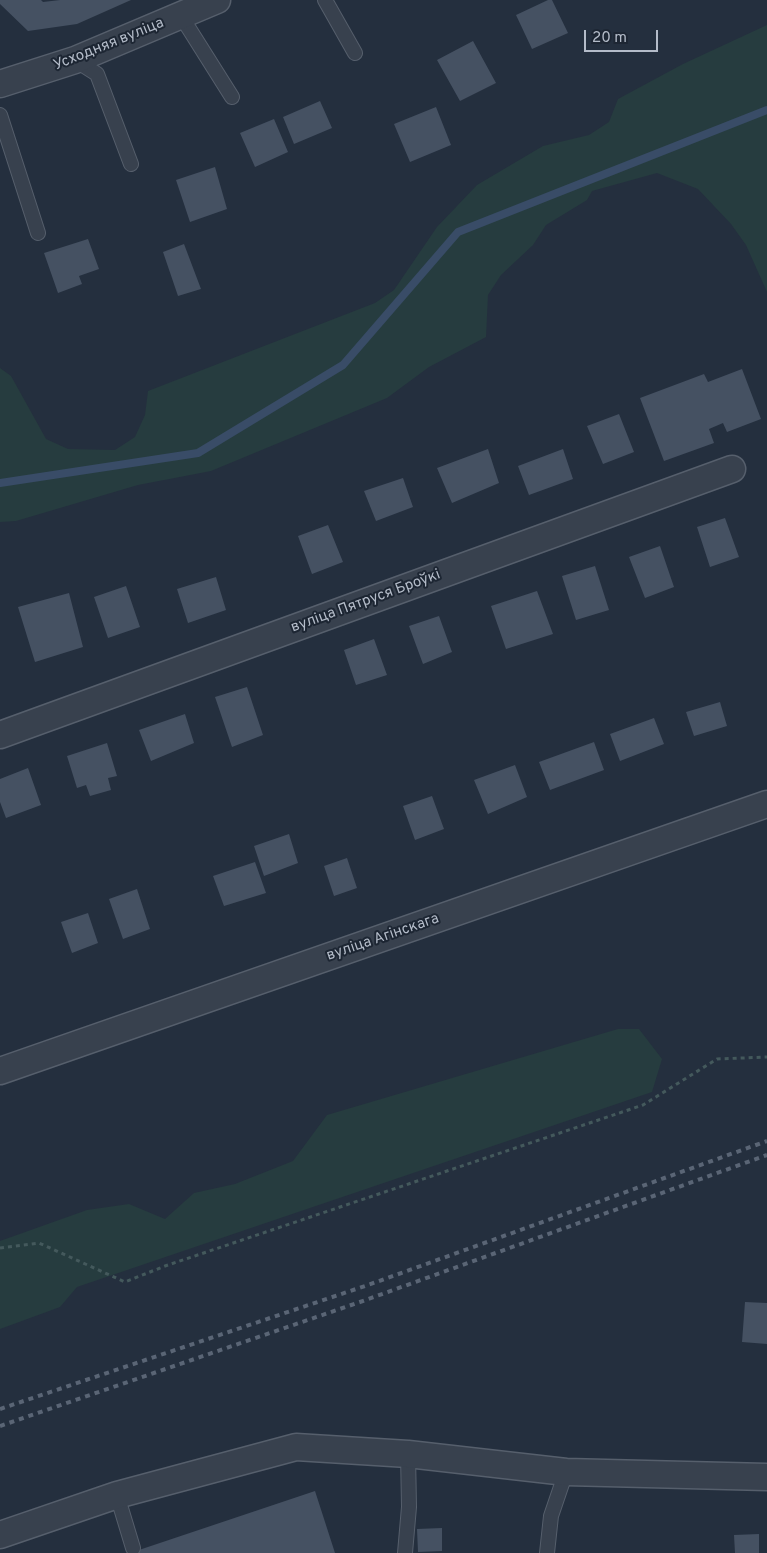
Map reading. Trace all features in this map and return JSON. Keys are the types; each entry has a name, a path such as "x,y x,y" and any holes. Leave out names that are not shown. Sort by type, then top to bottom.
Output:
{"street":[{"name":"Усходняя вуліца","path":"0,84 75,60 217,0"},
{"name":"вуліца Пятруся Броўкі","path":"0,735 732,469"},
{"name":"вуліца Агінскага","path":"0,1071 767,804"},
{"path":"0,1535 117,1495 296,1447 408,1454 566,1472 767,1477"}],"lane":[{"path":"325,0 355,53"},
{"path":"181,16 232,97"},
{"path":"75,60 97,74 131,164"},
{"path":"0,116 38,232"},
{"path":"405,1553 409,1506 408,1454"},
{"path":"547,1553 551,1516 566,1472"},
{"path":"117,1495 133,1548"}],"path":[{"path":"0,1248 39,1243 125,1282 175,1263 643,1104 717,1059 767,1057"}],"green space":[{"path":"767,25 767,292 746,245 731,224 698,189 657,173 592,191 587,200 546,225 533,245 501,275 488,295 486,337 429,367 387,398 211,471 138,485 16,521 0,522 0,368 11,376 46,439 68,449 115,450 135,437 145,415 148,391 375,303 394,290 437,227 477,185 543,146 589,135 609,122 618,99 683,64"},
{"path":"618,1029 639,1029 662,1059 652,1092 77,1287 60,1307 0,1329 0,1241 87,1210 129,1204 165,1219 194,1193 235,1184 293,1161 327,1115"}],"building":[{"path":"0,0 41,0 43,2 60,0 131,0 77,24 28,31 0,4"},
{"path":"548,0 552,0 568,33 532,49 516,15"},
{"path":"473,41 496,83 460,101 437,60"},
{"path":"320,101 332,128 294,144 283,117"},
{"path":"436,107 451,145 410,162 394,124"},
{"path":"274,119 288,152 255,167 240,133"},
{"path":"215,167 227,209 190,222 176,180"},
{"path":"88,239 99,269 79,276 82,284 58,293 44,253"},
{"path":"184,244 201,289 178,296 163,252"},
{"path":"742,369 761,419 727,432 723,423 709,429 714,443 664,461 640,398 704,374 708,382"},
{"path":"619,414 634,452 603,464 587,426"},
{"path":"488,449 499,483 452,503 437,468"},
{"path":"563,449 573,479 529,495 518,466"},
{"path":"403,478 413,507 376,521 364,491"},
{"path":"725,518 739,557 710,567 697,527"},
{"path":"328,525 343,562 312,574 298,536"},
{"path":"660,546 674,587 645,598 629,557"},
{"path":"595,566 609,610 576,620 562,576"},
{"path":"216,577 226,610 188,623 177,589"},
{"path":"126,586 140,627 108,638 94,597"},
{"path":"537,591 553,634 506,649 491,606"},
{"path":"69,593 83,647 35,662 18,607"},
{"path":"439,616 452,652 423,664 409,626"},
{"path":"374,639 387,675 356,685 344,650"},
{"path":"247,687 263,735 232,747 215,697"},
{"path":"720,702 727,726 694,736 686,712"},
{"path":"185,714 194,743 151,761 139,730"},
{"path":"654,718 664,744 620,761 610,734"},
{"path":"594,742 604,770 550,790 539,762"},
{"path":"107,743 117,776 108,778 111,790 90,796 86,785 77,788 67,756"},
{"path":"515,765 527,797 488,814 474,780"},
{"path":"28,768 41,805 6,818 0,802 0,779"},
{"path":"432,796 444,829 415,840 403,806"},
{"path":"289,834 298,863 264,876 254,846"},
{"path":"347,858 357,888 334,896 324,866"},
{"path":"255,862 266,893 224,906 213,876"},
{"path":"137,889 150,929 123,939 109,899"},
{"path":"88,913 98,943 72,953 61,922"},
{"path":"745,1302 767,1303 767,1344 742,1342"},
{"path":"315,1491 335,1553 130,1553"},
{"path":"442,1528 442,1551 418,1552 417,1529"},
{"path":"759,1534 759,1553 735,1553 734,1535"}],"waterway":[{"path":"0,483 198,453 343,365 458,232 767,110"}],"railway":[{"path":"0,1409 368,1285 767,1141"},
{"path":"0,1426 360,1302 767,1155"}]}
